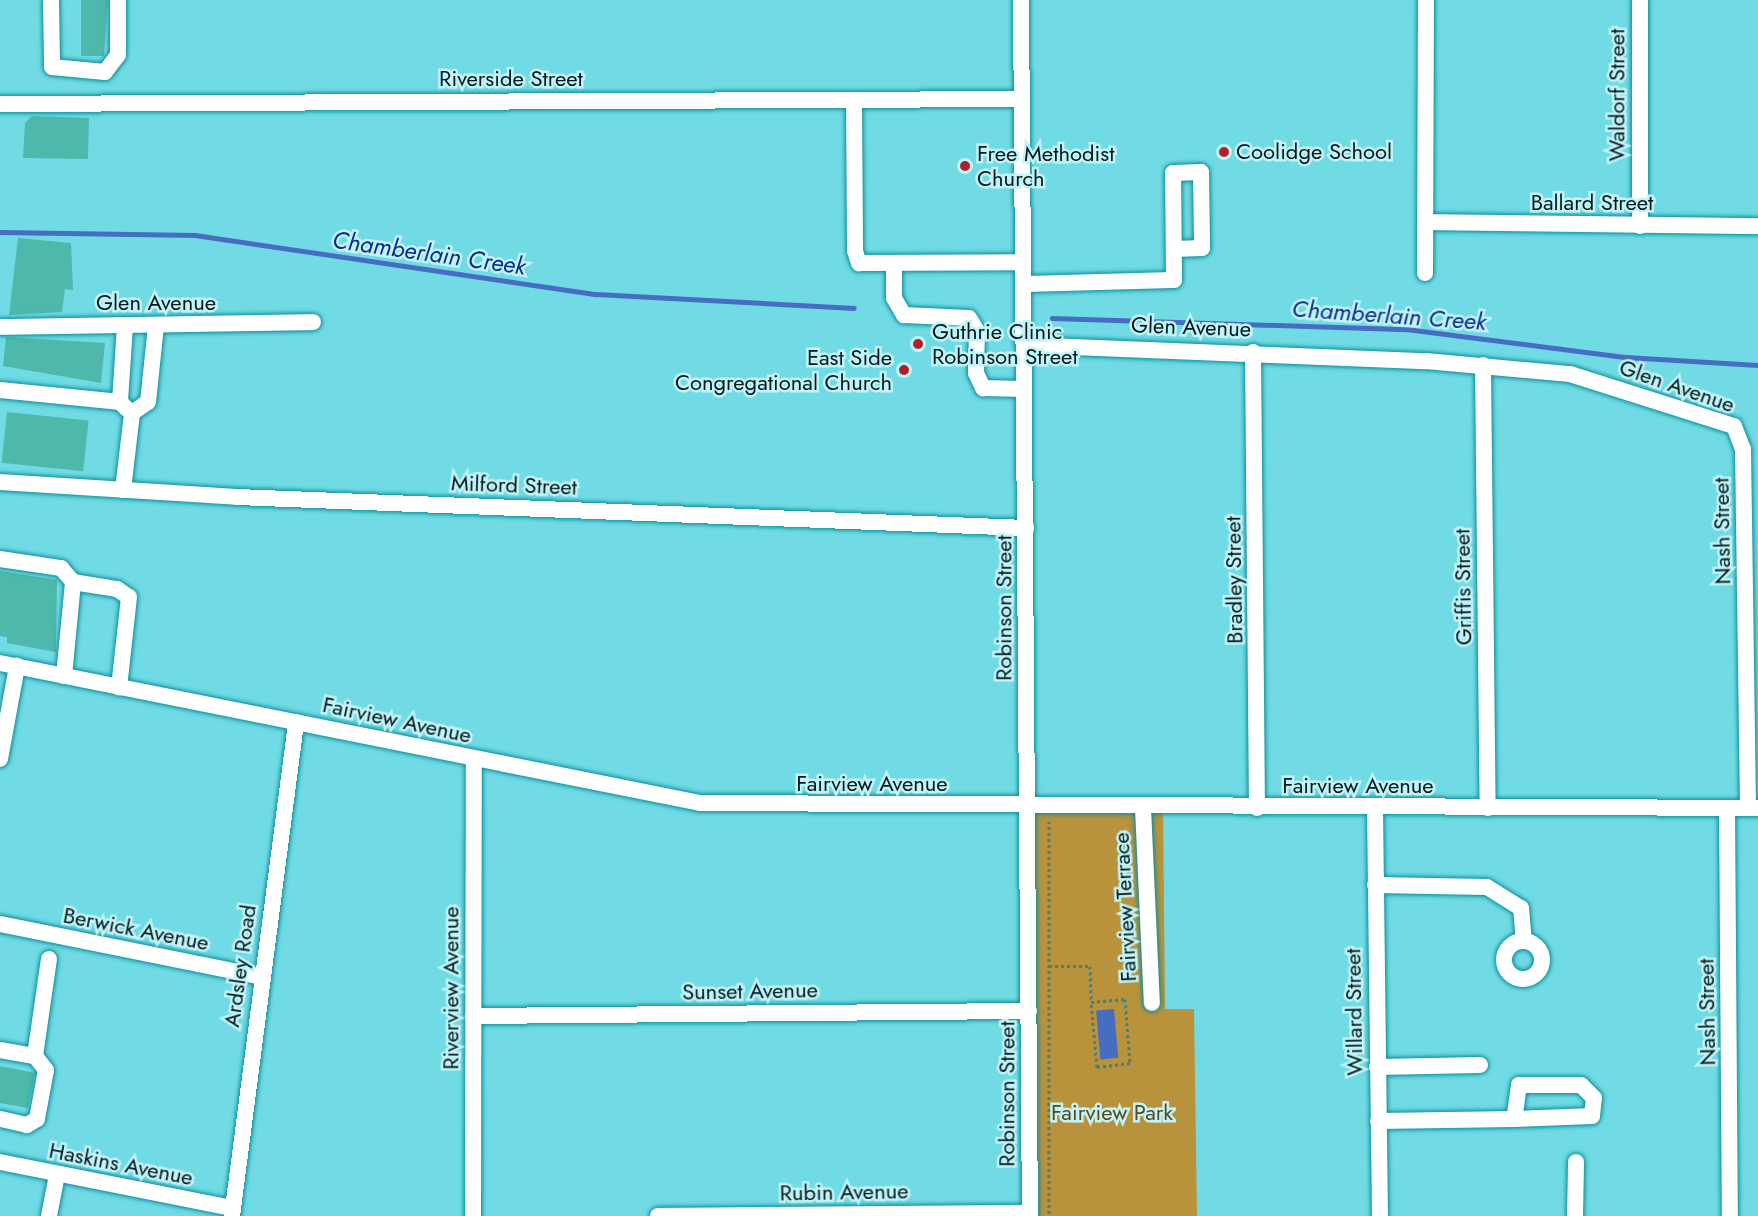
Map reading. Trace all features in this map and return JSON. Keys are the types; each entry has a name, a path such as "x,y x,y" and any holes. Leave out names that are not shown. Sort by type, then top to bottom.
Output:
{"street":[{"path":"51,0 49,53 59,72 109,70 118,55 118,0"},
{"name":"Robinson Street","path":"1021,0 1030,1214"},
{"path":"1425,273 1426,0"},
{"name":"Waldorf Street","path":"1640,0 1640,226"},
{"name":"Riverside Street","path":"0,105 1022,99"},
{"path":"854,100 855,252 860,263 894,265 1023,262"},
{"path":"1023,284 1174,280 1173,173 1201,172 1202,248 1174,249"},
{"name":"Ballard Street","path":"1425,222 1758,226"},
{"path":"894,265 894,297 904,315 969,318 977,332 976,373 983,388 1024,390"},
{"name":"Glen Avenue","path":"0,327 313,322"},
{"path":"120,402 125,326"},
{"path":"123,490 132,413 148,402 156,326"},
{"name":"Glen Avenue","path":"1024,345 1253,352 1483,365 1570,374 1724,421 1739,434"},
{"name":"Bradley Street","path":"1253,352 1257,808"},
{"name":"Griffis Street","path":"1483,365 1488,808"},
{"path":"0,390 120,402 132,413"},
{"name":"Nash Street","path":"1739,434 1753,808"},
{"name":"Milford Street","path":"0,482 123,490 1026,528"},
{"path":"0,559 61,568 73,582 117,589 129,597 119,687"},
{"path":"64,676 73,582"},
{"name":"Fairview Avenue","path":"0,663 700,803 1143,808 1753,808"},
{"path":"0,759 17,666"},
{"name":"Ardsley Road","path":"233,1212 296,722"},
{"name":"Riverview Avenue","path":"473,1216 474,759"},
{"name":"Fairview Terrace","path":"1143,808 1152,1003"},
{"name":"Willard Street","path":"1375,808 1380,1216"},
{"name":"Nash Street","path":"1727,808 1730,1216"},
{"path":"1375,885 1487,887 1521,908 1524,941"},
{"name":"Berwick Avenue","path":"0,924 262,977"},
{"path":"35,1056 49,959"},
{"name":"Sunset Avenue","path":"472,1016 1029,1011"},
{"path":"0,1050 35,1056 46,1070 37,1119 27,1125 0,1119"},
{"path":"1377,1067 1480,1065"},
{"path":"1378,1121 1514,1119 1592,1116 1594,1098 1581,1085 1519,1085 1514,1119"},
{"name":"Haskins Avenue","path":"0,1162 233,1212"},
{"path":"1575,1216 1576,1162"},
{"path":"49,1216 57,1175"},
{"name":"Rubin Avenue","path":"658,1216 1030,1214"}],"path":[{"path":"1049,807 1049,1216"},
{"path":"1049,966 1090,966 1091,1002 1097,1067 1130,1063 1125,999 1091,1002"}],"green space":[{"name":"Fairview Park","path":"1028,807 1163,808 1165,1009 1194,1009 1197,1216 1030,1216"}],"water":[{"path":"1114,1009 1118,1058 1100,1059 1096,1011"}],"building":[{"path":"81,0 108,0 104,56 81,56"},
{"path":"32,116 89,118 88,159 23,158 25,123"},
{"path":"18,238 71,243 73,290 65,289 62,312 9,315"},
{"path":"6,337 105,343 101,383 3,366"},
{"path":"7,412 89,421 83,471 2,463"},
{"path":"0,571 57,580 56,652 7,643 7,637 0,636"},
{"path":"0,1066 35,1073 28,1108 0,1103"}],"waterway":[{"name":"Chamberlain Creek","path":"0,232 195,235 596,294 854,308"},
{"name":"Chamberlain Creek","path":"1052,318 1406,329 1626,357 1758,365"}],"place":[{"name":"Coolidge School","path":"1224,152"},
{"name":"Free Methodist Church","path":"965,166"},
{"name":"Guthrie Clinic Robinson Street","path":"918,344"},
{"name":"East Side Congregational Church","path":"904,370"}]}
